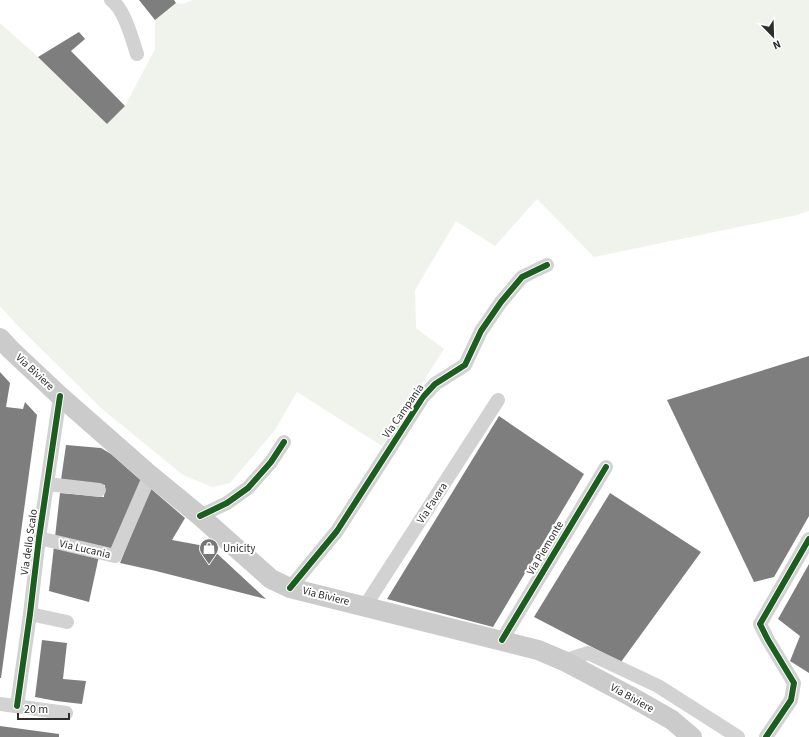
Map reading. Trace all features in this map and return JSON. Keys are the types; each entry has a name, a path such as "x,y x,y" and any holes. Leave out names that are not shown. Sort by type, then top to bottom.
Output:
{"main road":[{"name":"Via Biviere","path":"0,338 60,396 271,579 290,588 538,650 564,661 672,720 692,737"}],"street":[{"path":"111,0 116,3 126,20 137,54"},
{"name":"Via Campania","path":"290,588 337,531 423,397 435,384 465,365 481,331 501,302 522,277 547,265"},
{"name":"Via dello Scalo","path":"17,706 39,538 60,396"},
{"name":"Via Favara","path":"365,606 498,400"},
{"path":"200,516 227,503 248,488 270,462 284,442"},
{"name":"Via Piemonte","path":"502,640 606,467"},
{"name":"Via Lucania","path":"39,538 115,556 150,475"},
{"path":"48,484 99,490"},
{"path":"766,737 791,700 794,683 760,624 809,539"},
{"path":"30,614 67,622"},
{"path":"564,661 588,653 658,686 738,737"},
{"path":"0,704 66,712"}],"shaded area":[{"path":"193,0 809,0 809,211 797,215 594,257 537,199 495,246 456,221 415,290 416,328 444,349 382,446 297,392 275,430 230,483 212,487 183,475 102,409 17,325 0,306 0,23 38,57 107,124 125,106 155,49 155,20 176,3 182,4"}],"building":[{"path":"139,0 174,0 176,3 155,20"},
{"path":"79,32 85,39 71,51 125,106 107,124 38,57"},
{"path":"809,356 809,516 774,577 754,582 667,400"},
{"path":"0,372 10,383 6,407 23,409 25,402 37,415 1,678 0,678"},
{"path":"499,416 584,474 493,627 387,599"},
{"path":"66,445 101,448 111,454 145,484 115,552 55,537 60,493 104,497 105,485 61,480"},
{"path":"150,488 185,518 172,540 210,547 266,599 120,563"},
{"path":"610,493 701,552 621,662 534,617"},
{"path":"54,546 99,556 89,602 49,591"},
{"path":"809,564 809,673 790,661 800,636 778,619"},
{"path":"42,640 67,643 63,679 86,681 82,704 35,697"},
{"path":"0,726 59,734 59,737 0,737"}],"cycle path":[{"path":"290,588 337,531 423,397 435,384 465,365 481,331 501,302 522,277 547,265"},
{"path":"17,706 39,538 60,396"},
{"path":"200,516 227,503 248,488 271,462 284,442"},
{"path":"502,640 606,467"},
{"path":"766,737 791,700 794,683 760,624 809,539"}],"place":[{"name":"Unicity","path":"209,565"}]}
